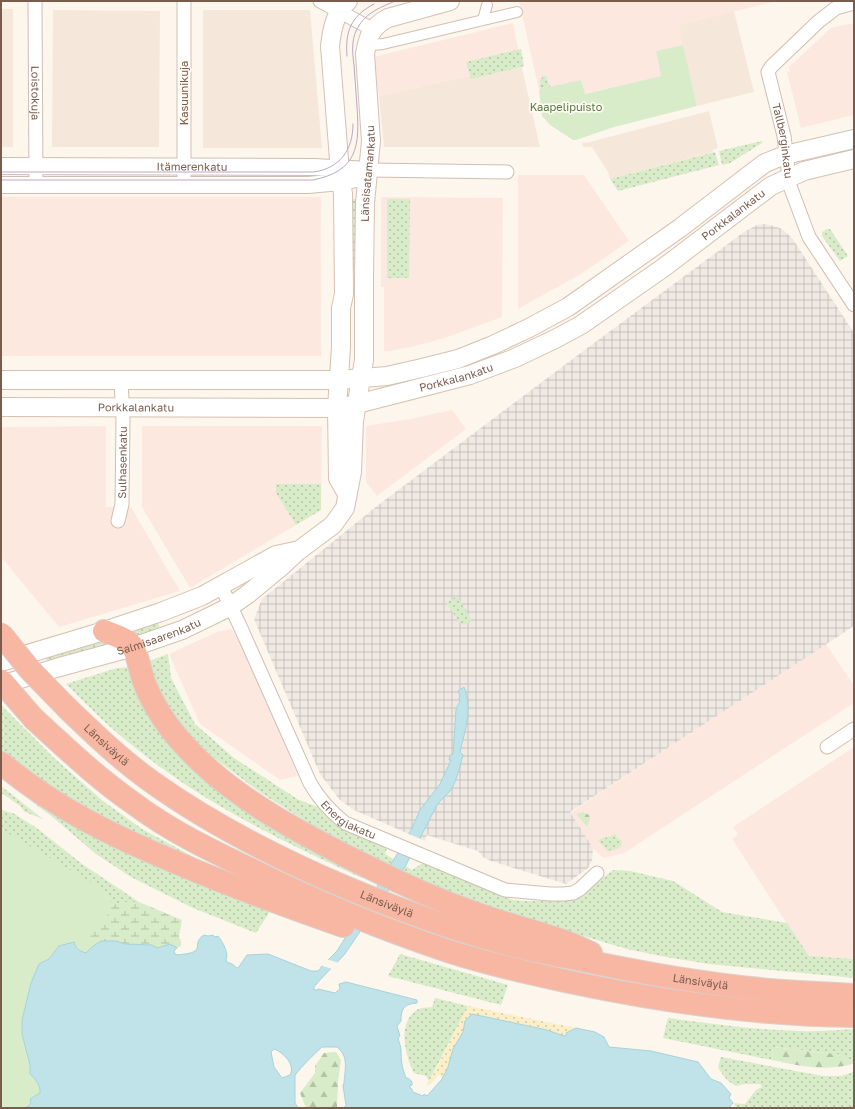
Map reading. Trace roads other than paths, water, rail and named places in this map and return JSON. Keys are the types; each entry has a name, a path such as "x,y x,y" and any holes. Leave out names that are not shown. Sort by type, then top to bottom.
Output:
{"highway":[{"path":"104,631 123,638 133,648 150,696 167,725 204,765 243,796 269,813 314,840 399,882 464,910 564,941 626,970"},
{"name":"Länsiväylä","path":"1,634 30,670 68,708 106,744 150,781 190,808 286,861 399,909 464,931 522,948 626,970 759,989 854,995"},
{"path":"1,681 34,719 83,764 133,804 176,831 297,892 392,931 450,951 517,970"},
{"path":"1,763 32,787 77,816 135,846 257,896 423,952 517,970 623,993 692,1005 759,1012 819,1016 854,1016"}],"main road":[{"path":"372,37 378,23 388,18 450,1"},
{"name":"Länsisatamankatu","path":"336,408 339,380 341,308 344,294 343,194 330,46 332,30 343,6"},
{"name":"Länsisatamankatu","path":"357,404 364,360 366,202 373,173 365,54 367,43 372,37"},
{"name":"Porkkalankatu","path":"1,380 339,380 387,376 458,359 529,328 568,307 685,225 765,163 786,155 854,139"},
{"name":"Porkkalankatu","path":"1,407 336,408 470,375 515,358 581,325 663,268 759,194 788,178 815,168 854,159"},
{"name":"Salmisaarenkatu","path":"1,685 56,668 133,648 182,630 230,606 248,594 283,565 298,550 332,525 339,518 345,508 352,472 352,436 357,404"},
{"path":"336,408 338,478 347,494"},
{"name":"Salmisaarenkatu","path":"1,662 104,631 160,612 202,596 276,555 298,550"}],"street":[{"name":"Loistokuja","path":"35,1 36,185"},
{"name":"Kasuunikuja","path":"179,184 184,167 184,1"},
{"path":"320,1 343,6 372,37 383,44 517,12"},
{"name":"Tallberginkatu","path":"854,3 836,8 830,12 808,31 768,72 782,130 790,186 809,237 854,305"},
{"path":"483,20 487,5"},
{"name":"Itämerenkatu","path":"1,166 184,167 341,175 373,173 507,172"},
{"name":"Itämerenkatu","path":"1,185 302,185 341,175"},
{"name":"Sulhasenkatu","path":"118,520 122,504 121,380"},
{"name":"Energiakatu","path":"221,586 310,783 318,797 345,823 505,890 550,894 573,893 580,889 597,874"},
{"path":"827,747 854,729"}],"water":[{"path":"464,687 467,695 468,711 466,728 460,752 463,755 454,784 450,791 437,805 406,865 344,955 319,981 314,987 314,990 318,989 335,993 340,989 339,984 346,982 417,1000 417,1003 409,1004 404,1008 401,1021 397,1026 400,1036 398,1038 401,1047 402,1064 406,1078 412,1082 412,1085 409,1086 413,1092 423,1096 424,1094 427,1096 442,1079 448,1067 453,1049 463,1032 465,1021 472,1014 547,1030 564,1036 567,1035 566,1033 576,1028 595,1032 604,1037 609,1047 651,1051 698,1062 711,1079 721,1083 731,1094 729,1098 733,1103 730,1106 731,1108 344,1108 346,1105 343,1086 345,1059 337,1047 322,1047 295,1075 295,1103 298,1108 26,1108 31,1103 30,1099 40,1093 40,1088 30,1074 30,1065 22,1034 22,1020 31,983 39,964 49,959 59,946 74,942 78,949 86,953 101,941 152,945 157,948 170,944 177,948 174,951 175,954 178,955 193,952 196,950 201,937 204,935 213,935 215,937 218,936 224,945 227,954 227,962 237,968 247,955 268,954 311,971 319,970 337,951 393,861 411,830 420,810 440,784 451,760 449,760 450,755 453,754 456,709 460,701 458,691","holes":["274,1049 288,1059 291,1067 290,1075 282,1078 274,1067 271,1052"]}],"tram line":[{"path":"1,180 313,180 328,176 339,170 347,163 353,155 356,145 358,121 353,49 355,34 360,24 367,16 395,1"},
{"path":"347,56 347,39 351,25 360,14 374,4"},
{"path":"1,172 314,172 323,170 338,162 348,150 351,142 353,124"}],"park label":[{"name":"Kaapelipuisto","path":"566,107"}]}
